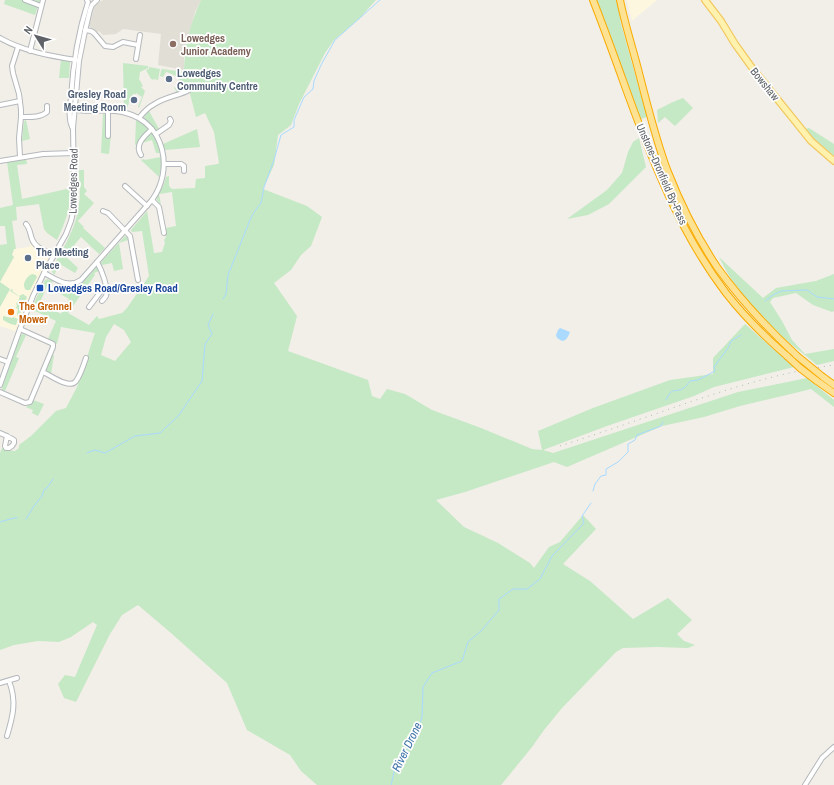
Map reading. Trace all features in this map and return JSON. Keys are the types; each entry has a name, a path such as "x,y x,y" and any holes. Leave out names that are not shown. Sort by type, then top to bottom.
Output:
{"highway":[{"name":"Unstone-Dronfield By-Pass","path":"593,0 638,121 672,204 708,267 726,293 765,336 800,368 834,393"},
{"name":"Unstone-Dronfield By-Pass","path":"620,0 654,130 668,171 686,213 709,253 735,291 751,310 796,355 823,378 834,385"}],"main road":[{"name":"Bowshaw","path":"705,0 753,69 811,141 834,161"}],"street":[{"path":"25,0 41,6"},
{"path":"30,51 43,0"},
{"name":"Lowedges Road","path":"0,385 33,296 73,216 74,153 72,110 76,60 79,34 87,1 91,3 96,1"},
{"name":"Lowedges Road","path":"76,60 90,10 96,1"},
{"path":"85,30 94,33 105,46 113,47 123,42 138,45"},
{"path":"136,59 140,35"},
{"path":"0,38 30,51 76,60"},
{"path":"18,47 12,66 22,117 19,138 20,157"},
{"path":"139,118 146,110 160,100 189,90"},
{"path":"0,104 20,101"},
{"path":"22,117 43,116 47,112 47,106"},
{"path":"44,273 63,283 72,284 81,280 152,200 162,181 164,172 162,148 156,134 139,118 118,111 72,110"},
{"path":"108,111 108,136"},
{"path":"156,134 169,125 171,121 170,119"},
{"path":"141,155 138,147 152,129"},
{"path":"0,161 55,153 74,153"},
{"path":"164,164 181,164 184,166 184,171"},
{"path":"125,186 147,206"},
{"path":"152,200 159,207 164,233"},
{"path":"103,211 108,213 128,234 138,280"},
{"path":"26,224 34,243 54,255"},
{"path":"97,262 102,271 106,285 106,297 102,301"},
{"path":"88,307 106,285"},
{"path":"0,392 25,403 30,402 53,347 53,344 20,329"},
{"path":"43,372 65,383 72,384 76,382 86,358"},
{"path":"0,359 8,362"},
{"path":"0,433 7,436"},
{"path":"0,683 17,678"},
{"path":"7,736 13,715 14,704 13,693 9,680"},
{"path":"805,785 822,758 834,747"}],"shaded area":[{"name":"Lowedges Junior Academy","path":"103,0 201,0 195,12 184,53 184,70 158,65 161,34 123,29 116,34 103,35 99,31 97,32 89,26 95,5"},
{"path":"627,0 657,0 632,21"},
{"path":"33,241 54,255 18,332 0,326 0,307 10,289 0,282 14,257 12,255 14,249 29,247"}],"green space":[{"path":"5,0 40,0 35,15 4,4"},
{"path":"201,0 376,0 359,19 334,40 325,53 299,104 291,125 278,135 274,165 263,189 307,206 322,217 311,246 301,255 291,270 274,283 297,316 288,351 368,380 372,396 380,399 387,389 405,394 432,410 532,449 542,450 538,431 593,408 670,380 713,374 713,358 745,324 794,367 714,387 694,396 543,450 553,453 738,392 807,378 834,400 834,407 811,389 740,406 704,417 662,426 567,467 554,462 465,492 436,500 464,527 498,543 530,563 534,568 549,547 560,542 583,515 596,529 563,564 590,581 633,619 668,598 692,620 677,634 684,641 695,645 688,648 623,648 616,652 562,708 501,785 317,785 301,771 290,755 247,730 227,683 138,605 122,615 110,634 76,702 64,698 58,684 65,675 75,677 97,625 93,622 71,637 59,642 38,641 14,645 0,650 0,453 2,448 15,451 19,448 19,445 31,436 56,411 66,408 77,387 95,333 61,327 57,344 48,339 56,321 31,309 45,280 47,279 53,281 50,286 48,284 40,302 61,314 69,299 57,292 60,286 77,286 96,268 98,268 99,271 94,273 95,275 68,313 89,325 97,316 99,319 122,313 149,276 142,231 132,232 131,230 147,211 154,253 162,252 166,237 166,228 176,226 172,192 159,194 161,205 156,198 164,184 166,177 169,176 169,186 172,189 195,188 196,179 205,178 205,166 219,163 214,132 205,113 196,117 188,86 177,93 174,87 176,88 180,78 165,71 166,72 163,77 160,76 162,69 185,72 184,70 189,34","holes":["114,324 124,330 131,342 115,361 101,355 106,337"]},
{"path":"596,0 617,0 621,24 647,117 641,119"},
{"path":"61,60 70,62 69,78 59,78"},
{"path":"123,63 148,66 148,68 140,72 139,79 143,86 141,87 145,91 139,108 138,107 142,97 136,93 131,96 127,109 124,109"},
{"path":"149,67 160,69 158,80 151,79 146,70 149,69"},
{"path":"683,98 693,108 675,126 665,117 658,123 657,110"},
{"path":"149,111 159,129 154,135 160,153 156,153 152,140 135,145 136,120 140,122"},
{"path":"103,114 106,114 107,116 106,133 111,134 109,154 101,153"},
{"path":"26,120 30,139 22,141 24,121"},
{"path":"809,128 834,144 834,156 805,129"},
{"path":"197,129 200,147 165,150 163,144"},
{"path":"639,138 646,167 609,204 588,215 567,219 607,190 622,173 628,152 633,142"},
{"path":"161,157 159,177 141,160 145,160"},
{"path":"26,158 27,164 17,165 22,199 71,188 69,208 57,240 44,229 39,204 16,207 17,220 12,221 16,249 14,249 12,255 14,257 0,282 0,245 7,244 5,226 0,226 0,208 13,205 7,162"},
{"path":"79,170 84,170 84,187 87,191 84,194 94,203 78,221 84,227 83,228 105,248 99,254 81,237 65,256 78,268 75,273 60,264 54,275 51,270 75,222 80,200"},
{"path":"125,236 128,240 119,243 123,269 114,271 112,263 102,265 102,261"},
{"path":"719,257 763,298 776,288 816,281 834,274 834,311 832,312 813,305 796,293 773,298 770,302 792,340 805,354 834,349 834,361 817,365 782,337 745,298 731,279"},
{"path":"32,274 36,275 37,277 30,290 26,290 24,286 25,281"},
{"path":"0,282 10,289 0,307"},
{"path":"12,289 12,291 19,296 23,294 27,297 19,316 17,315 18,309 16,308 16,304 20,297 10,291"},
{"path":"3,316 18,319 16,325 3,320"},
{"path":"20,335 26,335 16,357 19,358 5,391 2,390"},
{"path":"52,355 54,355 51,374 46,370"},
{"path":"33,400 44,404 38,416 32,413 33,410 26,407"}],"water":[{"path":"560,328 570,332 567,338 562,341 557,338 556,335"}],"waterway":[{"path":"223,299 226,294 228,275 250,220 261,203 264,187 281,135 294,127 294,120 304,97 313,89 314,81 321,65 335,40 380,0"},
{"name":"River Drone","path":"765,301 781,291 807,290 817,297 834,299"},
{"path":"87,453 95,450 105,453 135,436 160,433 179,415 202,381 205,344 212,334 208,325 213,314"},
{"name":"River Drone","path":"666,400 672,391 681,390 690,381 698,380 715,371 714,367 728,348 731,341 741,335"},
{"name":"River Drone","path":"593,491 595,484 601,476 606,475 606,469 618,462 628,452 628,444 635,440 637,435 661,426 663,422"},
{"path":"26,519 42,496 44,490 53,479"},
{"name":"River Drone","path":"391,785 395,768 414,739 422,717 423,687 432,673 462,661 468,642 482,630 499,610 499,599 513,589 527,589 540,579 552,556 584,523 582,516 591,503"},
{"path":"0,522 17,518"}],"railway":[{"path":"560,446 738,387 776,376 834,365"}],"place":[{"name":"Lowedges Junior Academy","path":"173,44"},
{"name":"Lowedges Community Centre","path":"169,79"},
{"name":"Gresley Road Meeting Room","path":"134,100"},
{"name":"The Meeting Place","path":"28,258"},
{"name":"Lowedges Road/Gresley Road","path":"40,288"},
{"name":"The Grennel Mower","path":"11,312"}]}
